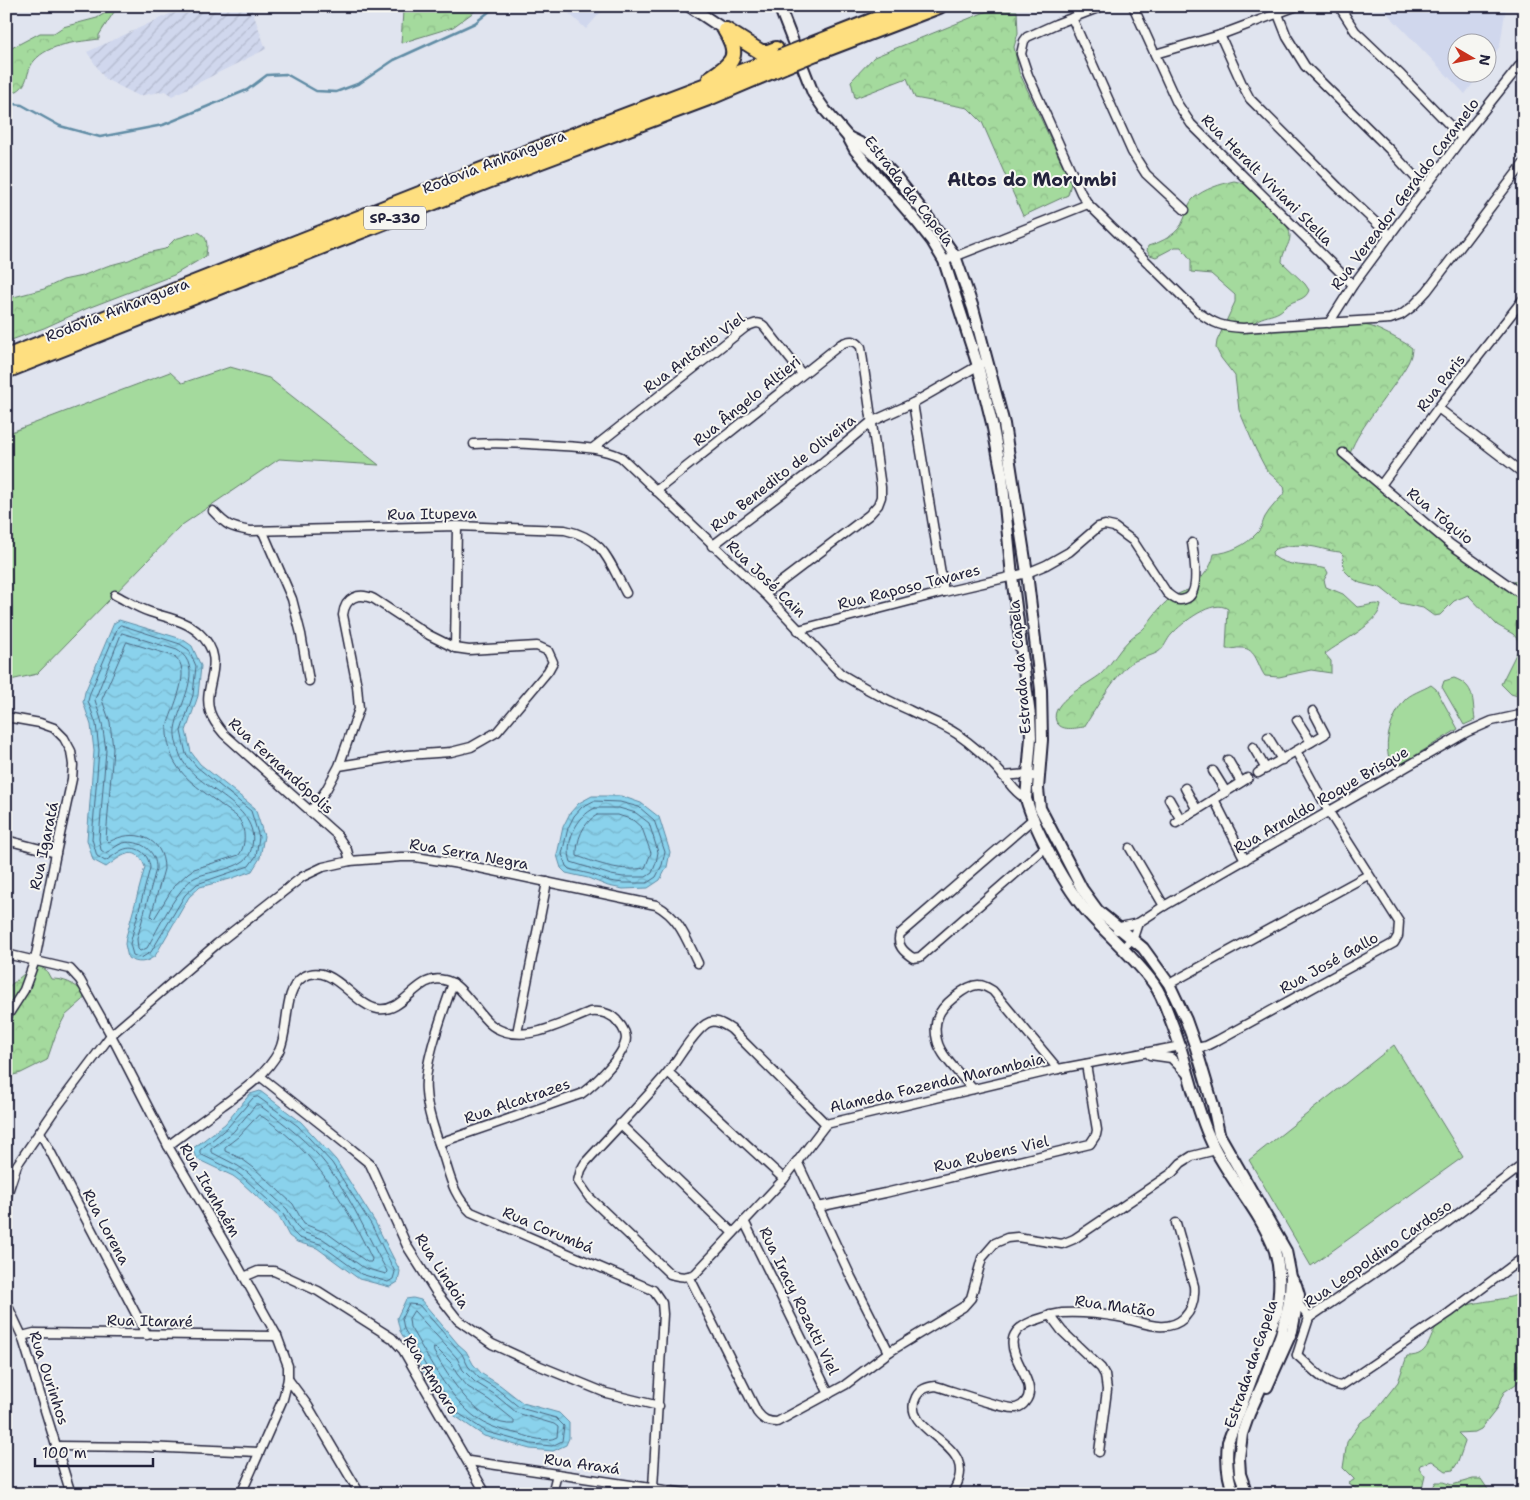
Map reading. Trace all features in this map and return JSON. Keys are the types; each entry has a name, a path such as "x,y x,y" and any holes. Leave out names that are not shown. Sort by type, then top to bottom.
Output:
{"highway":[{"name":"Rodovia Anhanguera","path":"812,45 939,6"},
{"name":"Rodovia Anhanguera","path":"6,357 455,180 780,58 904,9"},
{"path":"725,30 761,52 768,52 780,58"},
{"path":"674,98 722,70 732,60 734,48 725,30"},
{"name":"Rodovia Anhanguera","path":"6,371 710,97 780,58"}],"main road":[{"path":"690,6 725,30"},
{"name":"Estrada da Capela","path":"779,6 813,93 848,137 866,164 932,241 944,261 1004,424 1027,573 1040,690 1042,720 1038,780 1040,808 1074,875 1098,911 1144,948 1169,984 1186,1020 1196,1048 1213,1105 1219,1134 1286,1251 1291,1277 1288,1307 1280,1334 1242,1434 1239,1458 1240,1474 1247,1494"},
{"name":"Estrada da Capela","path":"848,137 869,150 897,178 955,256 973,308 1002,475 1012,576 1030,716 1031,737 1026,798 1046,846 1073,894 1088,914 1123,948 1161,995 1181,1046 1206,1128 1216,1150 1258,1217 1274,1250 1280,1272 1277,1311 1228,1442 1226,1460 1234,1494"},
{"path":"1254,1374 1262,1370 1262,1383 1266,1388 1292,1331 1299,1295 1291,1277"}],"street":[{"path":"1103,6 1027,37 1022,46 1022,59 1081,193 1088,204 1198,312 1211,322 1225,327 1243,328 1390,319 1401,315 1412,308 1427,291 1524,163"},
{"name":"Rua Heralt Viviani Stella","path":"1133,6 1177,103 1191,124 1353,285"},
{"path":"1156,54 1220,35 1297,6"},
{"path":"1339,6 1355,31 1462,138"},
{"path":"1278,14 1287,38 1305,66 1389,149 1425,188"},
{"path":"1072,18 1140,167 1185,210"},
{"path":"1220,35 1250,99 1390,236"},
{"name":"Rua Vereador Geraldo Caramelo","path":"1329,323 1353,285 1462,138 1524,60"},
{"path":"944,261 1088,204"},
{"name":"Rua Paris","path":"1381,485 1524,298"},
{"name":"Rua Antônio Viel","path":"593,448 746,327 754,323 760,323 764,326 802,374"},
{"name":"Rua Ângelo Altieri","path":"656,491 802,374 841,344 848,341 857,343 861,347 871,422"},
{"name":"Rua Benedito de Oliveira","path":"712,546 818,466 871,422 913,403 983,364"},
{"path":"913,403 944,592"},
{"path":"1438,408 1524,474"},
{"path":"764,594 836,541 869,515 878,505 881,497 881,487 871,422"},
{"name":"Rua José Cain","path":"474,444 494,442 593,448 620,457 764,594 841,674 958,734 1003,776 1010,786 1026,798"},
{"name":"Rua Tóquio","path":"1343,453 1450,544 1524,596"},
{"name":"Rua Itupeva","path":"213,512 225,524 234,528 263,532 457,526 565,530 580,533 592,540 604,552 626,593"},
{"name":"Rua Raposo Tavares","path":"798,630 944,592 1027,573 1069,552 1098,527 1105,525 1114,527 1133,541 1167,593 1173,598 1187,599 1191,596 1194,584 1195,566 1192,543"},
{"path":"455,648 457,526"},
{"path":"263,532 292,599 301,634 309,681"},
{"path":"310,812 326,790 339,766 359,709 357,686 344,615 344,608 347,602 354,597 361,595 374,598 429,635 455,648 469,650 537,646 548,651 553,662 540,681 496,732 471,747 451,752 407,755 339,766"},
{"name":"Rua Fernandópolis","path":"115,596 148,612 184,622 207,641 212,653 214,668 209,695 209,710 216,724 224,734 337,835 347,850 350,861"},
{"path":"1258,772 1325,734 1313,711"},
{"name":"Rua Arnaldo Roque Brisque","path":"1110,936 1120,927 1138,923 1164,906 1467,732 1492,721 1524,714"},
{"name":"Rua Igaratá","path":"6,717 40,723 54,728 64,738 71,751 72,779 35,960 24,990 6,1018"},
{"path":"1298,720 1311,742"},
{"path":"1268,737 1282,760"},
{"path":"1253,747 1266,769"},
{"name":"Rua José Gallo","path":"1196,1048 1206,1046 1218,1040 1394,943 1398,936 1399,922 1329,812 1296,751"},
{"path":"1228,760 1241,782"},
{"path":"1213,771 1226,792"},
{"path":"1003,776 1028,774 1038,780"},
{"path":"1010,786 1014,775"},
{"path":"1169,799 1179,821 1248,778"},
{"path":"1185,788 1197,810"},
{"path":"1214,799 1246,860"},
{"path":"1034,818 900,934 898,940 900,946 912,958 920,958 1046,846"},
{"path":"6,840 56,853"},
{"path":"1130,848 1164,906"},
{"name":"Rua Serra Negra","path":"112,1035 226,937 296,881 323,867 350,861 401,856 465,865 656,905 667,911 676,920 698,963"},
{"path":"1169,984 1368,875"},
{"path":"517,1034 547,882"},
{"path":"1123,948 1133,938 1138,923"},
{"name":"Rua Itanhaém","path":"6,954 70,969 74,972 112,1035 168,1146 277,1336 288,1366 288,1379 283,1399 241,1494"},
{"path":"168,1146 261,1077 280,1051 285,1036 291,992 301,978 309,974 327,975 368,1006 386,1010 395,1007 426,981 435,979 452,983"},
{"name":"Rua Alcatrazes","path":"439,1143 581,1094 592,1086 626,1043 626,1034 622,1025 607,1013 598,1011 590,1012 541,1032 517,1034 496,1028 487,1021 452,983"},
{"name":"Rua Corumbá","path":"452,983 432,1053 426,1078 426,1091 439,1143 457,1196 471,1212 656,1292 662,1303 659,1406 653,1488"},
{"path":"973,1089 939,1048 936,1038 936,1024 942,1009 950,1001 967,988 977,985 993,991 1058,1069"},
{"path":"826,1124 731,1029 718,1022 713,1022 706,1024 698,1032 668,1072 585,1162 578,1180 588,1197 670,1274 681,1278 692,1276 761,1418 768,1422 778,1422 845,1386 889,1352 963,1307 969,1302 982,1258 995,1243 1007,1238 1017,1237 1062,1244 1074,1239 1157,1183 1192,1156 1216,1150"},
{"path":"6,1198 17,1165 112,1035"},
{"name":"Alameda Fazenda Marambaia","path":"692,1276 784,1179 826,1124 1058,1069 1181,1046"},
{"name":"Alameda Fazenda Marambaia","path":"1133,1055 1171,1058 1191,1078"},
{"name":"Rua Rubens Viel","path":"818,1207 1090,1144 1097,1130 1086,1064"},
{"path":"668,1072 784,1179"},
{"name":"Rua Lindoia","path":"261,1077 370,1164 407,1246 436,1292 458,1320 492,1344 540,1366 606,1392 659,1406"},
{"path":"620,1124 733,1233"},
{"name":"Rua Lorena","path":"40,1132 147,1335"},
{"path":"797,1161 850,1275 889,1352"},
{"name":"Rua Leopoldino Cardoso","path":"1297,1355 1309,1318 1442,1227 1524,1164"},
{"name":"Rua Iracy Rozatti Viel","path":"744,1221 829,1394"},
{"name":"Rua Matão","path":"952,1494 959,1482 959,1462 954,1453 916,1419 914,1413 915,1400 923,1389 936,1386 1009,1408 1022,1406 1027,1401 1029,1391 1013,1351 1013,1340 1017,1330 1027,1324 1050,1315 1062,1313 1119,1317 1163,1327 1173,1325 1181,1320 1188,1314 1193,1305 1194,1286 1176,1223"},
{"path":"1280,1358 1297,1355 1328,1382 1341,1386 1449,1313 1524,1257"},
{"name":"Rua Amparo","path":"244,1277 258,1271 274,1271 318,1291 392,1338 403,1350 469,1461 486,1494"},
{"name":"Rua Ourinhos","path":"6,1302 22,1336 71,1494"},
{"path":"1298,1303 1309,1318"},
{"path":"1050,1315 1062,1331 1101,1368 1105,1375 1107,1390 1098,1452"},
{"name":"Rua Itararé","path":"22,1336 34,1333 277,1336"},
{"path":"288,1379 308,1406 360,1494"},
{"path":"56,1446 145,1447 259,1452"},
{"name":"Rua Araxá","path":"469,1461 691,1494"},
{"path":"552,1494 557,1474"}],"shaded area":[{"path":"187,6 259,6 252,10 266,49 172,96 165,91 139,96 105,79 87,52"},
{"path":"561,6 606,6 586,29"},
{"path":"1380,6 1403,6 1405,12 1432,6 1506,6 1498,49 1498,32 1448,32 1448,76"},
{"path":"1453,82 1474,82 1465,94"}],"green space":[{"path":"424,6 482,6 453,27 401,43 403,11"},
{"path":"114,9 114,12 99,35 99,39 65,44 48,50 34,61 26,81 20,89 6,94 6,51 40,33 54,33 63,27 97,18"},
{"path":"990,10 1017,11 1018,33 1014,47 1019,72 1071,183 1068,195 1023,216 982,122 968,108 915,98 907,78 855,98 851,81 874,57"},
{"path":"1234,181 1247,185 1252,189 1287,226 1290,232 1290,239 1282,262 1309,290 1303,298 1289,304 1276,313 1259,319 1256,323 1282,329 1350,325 1367,326 1392,336 1412,348 1406,367 1357,437 1350,455 1463,555 1503,580 1512,582 1524,579 1524,698 1511,694 1501,684 1519,648 1518,640 1513,634 1497,625 1468,595 1454,601 1440,615 1434,616 1423,608 1400,603 1381,588 1360,583 1352,578 1344,570 1343,555 1340,552 1296,545 1275,549 1272,552 1273,556 1292,564 1326,569 1328,573 1324,580 1326,587 1343,594 1357,607 1381,605 1374,619 1366,626 1325,654 1331,661 1331,673 1311,670 1279,677 1265,676 1251,651 1240,648 1226,649 1228,609 1222,606 1214,607 1198,613 1183,624 1172,634 1158,652 1133,662 1126,667 1084,727 1065,728 1061,727 1056,721 1055,714 1064,700 1101,674 1126,643 1143,629 1166,602 1177,594 1194,588 1209,568 1214,554 1237,548 1258,532 1267,514 1285,492 1284,486 1267,471 1256,450 1239,410 1235,376 1216,348 1217,341 1235,302 1235,295 1211,274 1191,272 1191,260 1181,247 1175,247 1156,257 1150,255 1147,251 1148,246 1164,240 1178,229 1194,198 1208,189"},
{"path":"198,232 206,239 206,256 174,275 6,342 6,299 44,289 63,280 82,276 142,254 165,249 175,239"},
{"path":"230,367 269,378 379,465 279,459 182,525 37,674 6,681 6,434 170,372 182,383"},
{"path":"1454,678 1466,685 1472,694 1475,720 1464,725 1442,687 1444,681"},
{"path":"1431,685 1436,689 1458,729 1395,768 1390,761 1387,744 1391,725 1399,708 1406,699"},
{"path":"39,966 46,970 51,979 73,984 84,993 83,1000 65,1016 57,1031 47,1060 21,1073 6,1077 6,988 30,970"},
{"path":"1394,1045 1463,1157 1311,1266 1249,1160"},
{"path":"1524,1292 1524,1373 1516,1384 1504,1392 1496,1410 1481,1429 1475,1432 1458,1433 1465,1442 1453,1470 1446,1471 1432,1461 1420,1465 1419,1468 1425,1476 1422,1489 1424,1494 1362,1494 1348,1483 1354,1479 1343,1468 1347,1442 1361,1422 1372,1415 1398,1382 1407,1356 1422,1352 1439,1323 1465,1306 1518,1295"},
{"path":"1473,1479 1481,1479 1491,1494 1433,1494 1433,1487 1436,1482 1452,1485"}],"water":[{"path":"119,620 182,639 192,646 201,666 198,696 186,731 191,752 200,764 255,808 264,836 260,858 252,871 200,887 189,897 155,956 142,962 128,958 125,944 145,867 141,859 132,853 122,856 106,867 93,860 87,840 94,751 91,725 83,702 85,692 114,623"},
{"path":"592,796 621,796 641,803 659,817 670,852 667,867 660,880 648,888 623,889 566,873 561,868 557,855 563,827 570,813 579,803"},
{"path":"260,1091 301,1122 336,1160 375,1222 400,1271 398,1282 390,1287 359,1279 317,1248 297,1242 289,1236 279,1217 241,1182 233,1176 197,1159 192,1149 225,1124 250,1094"},
{"path":"406,1299 421,1300 466,1351 473,1364 482,1374 523,1403 559,1413 569,1423 569,1438 566,1445 553,1451 530,1449 484,1436 455,1416 425,1374 400,1331 397,1318"}],"waterway":[{"path":"6,103 22,105 60,126 100,137 163,125 247,90 267,75 286,74 316,91 336,92 360,83 394,60 475,23 496,6"}],"district":[{"name":"Altos do Morumbi","path":"1032,180"}]}
